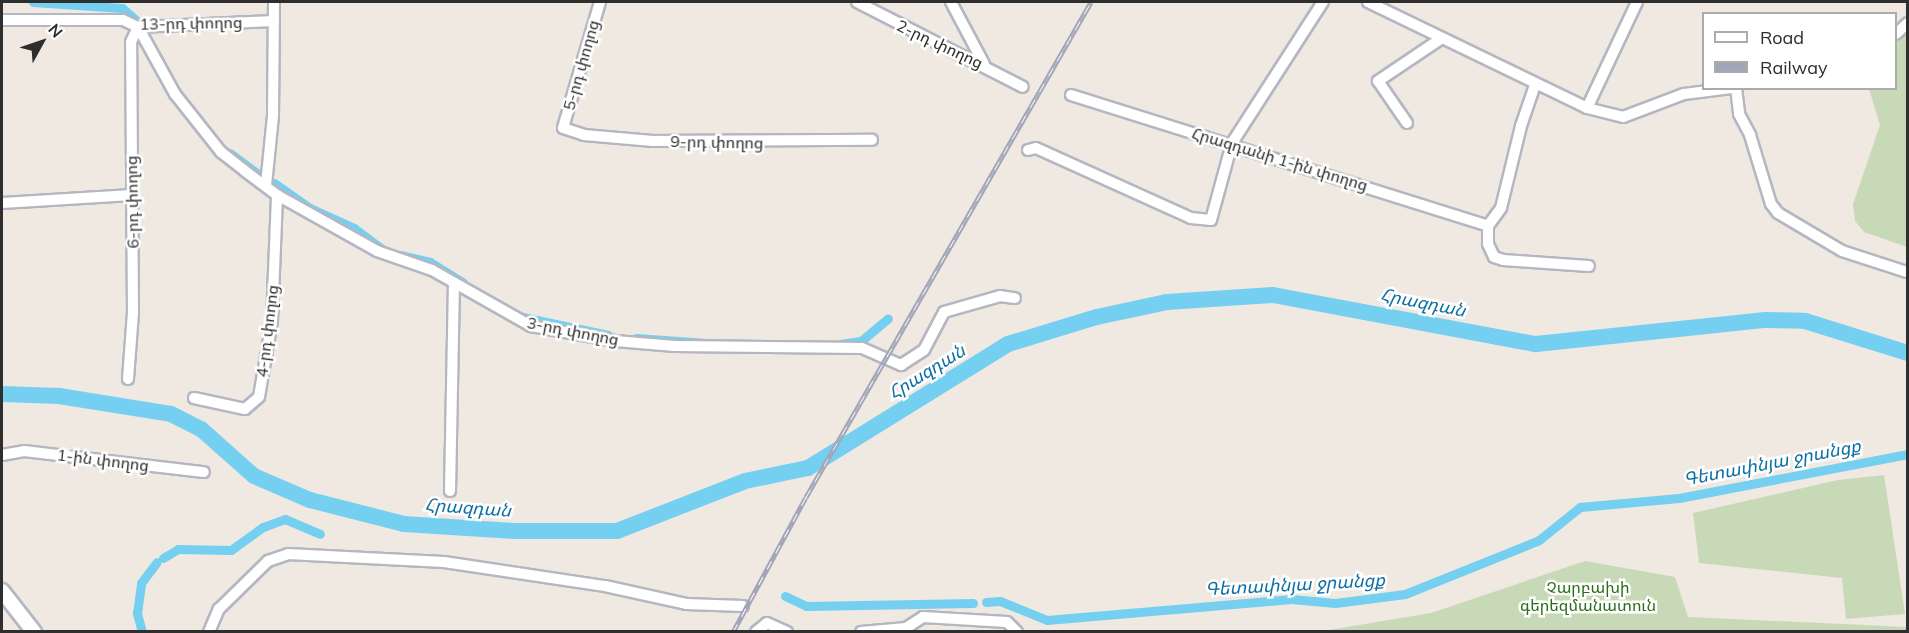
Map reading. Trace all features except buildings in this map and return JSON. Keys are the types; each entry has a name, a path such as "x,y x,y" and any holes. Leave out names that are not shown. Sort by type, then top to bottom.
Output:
{"main road":[{"path":"4,600 34,632"}],"street":[{"path":"267,185 273,116 274,2"},
{"name":"5-րդ փողոց","path":"563,128 600,2"},
{"name":"2-րդ փողոց","path":"857,2 985,64 1023,87"},
{"path":"951,2 985,64"},
{"path":"1028,150 1036,148 1191,218 1211,220 1232,143 1323,2"},
{"path":"1368,2 1535,86 1587,108 1623,117 1684,94 1717,90"},
{"path":"1587,108 1637,2"},
{"name":"13-րդ փողոց","path":"2,20 123,20 138,27 274,21"},
{"name":"3-րդ փողոց","path":"138,27 175,94 201,128 221,152 267,185 277,195 377,251 432,270 531,326 615,341 675,346 862,348 902,365 924,350 944,312 1000,296 1015,298"},
{"name":"6-րդ փողոց","path":"129,380 133,312 131,42 138,27"},
{"path":"1407,123 1382,91 1379,79 1442,38"},
{"path":"1535,86 1518,136 1501,208 1488,226 1490,250 1503,260 1590,266"},
{"path":"1734,90 1739,114 1750,135 1771,204 1778,213 1842,251 1907,272"},
{"name":"Հրազդանի 1-ին փողոց","path":"1071,95 1232,143 1488,226"},
{"name":"9-րդ փողոց","path":"563,128 584,135 652,141 872,140"},
{"path":"2,203 131,195"},
{"name":"4-րդ փողոց","path":"194,398 244,409 259,397 272,321 277,195"},
{"path":"450,491 454,283"},
{"name":"1-ին փողոց","path":"2,455 24,451 204,472"},
{"path":"209,632 219,609 268,561 288,554 444,562 605,586 686,604 743,606"},
{"path":"861,632 906,628 923,617 1008,622 1017,632"},
{"path":"756,632 768,623 787,632"}],"green space":[{"path":"1907,30 1907,247 1864,232 1855,221 1853,204 1880,125 1869,90 1897,90 1897,40"},
{"path":"1884,475 1905,614 1846,619 1842,578 1699,563 1693,513 1838,480"},
{"name":"Չարբախի գերեզմանատուն","path":"1585,561 1675,577 1688,617 1907,627 1907,631 1323,631 1431,613"}],"waterway":[{"path":"33,2 122,8 139,23"},
{"path":"230,153 262,177"},
{"path":"274,183 310,208 354,228 381,248"},
{"path":"400,255 430,262 463,283"},
{"name":"Հրազդան","path":"2,394 59,396 171,414 201,429 254,476 310,500 404,524 515,531 617,531 745,481 808,468 1008,344 1097,317 1167,302 1273,295 1536,344 1766,320 1805,321 1908,353"},
{"path":"522,317 608,335"},
{"path":"840,344 861,341 888,318"},
{"path":"636,338 721,344"},
{"name":"Գետափնյա ջրանցք","path":"986,602 1000,601 1047,620 1291,599 1335,603 1405,594 1539,540 1580,507 1679,498 1908,454"},
{"name":"Գետափնյա ջրանցք","path":"163,558 178,549 231,550 263,527 285,519 320,534"},
{"name":"Գետափնյա ջրանցք","path":"142,632 137,613 141,583 157,562"},
{"name":"Գետափնյա ջրանցք","path":"785,596 806,606 973,603"}],"railway":[{"path":"733,632 806,497 1091,2"}]}
